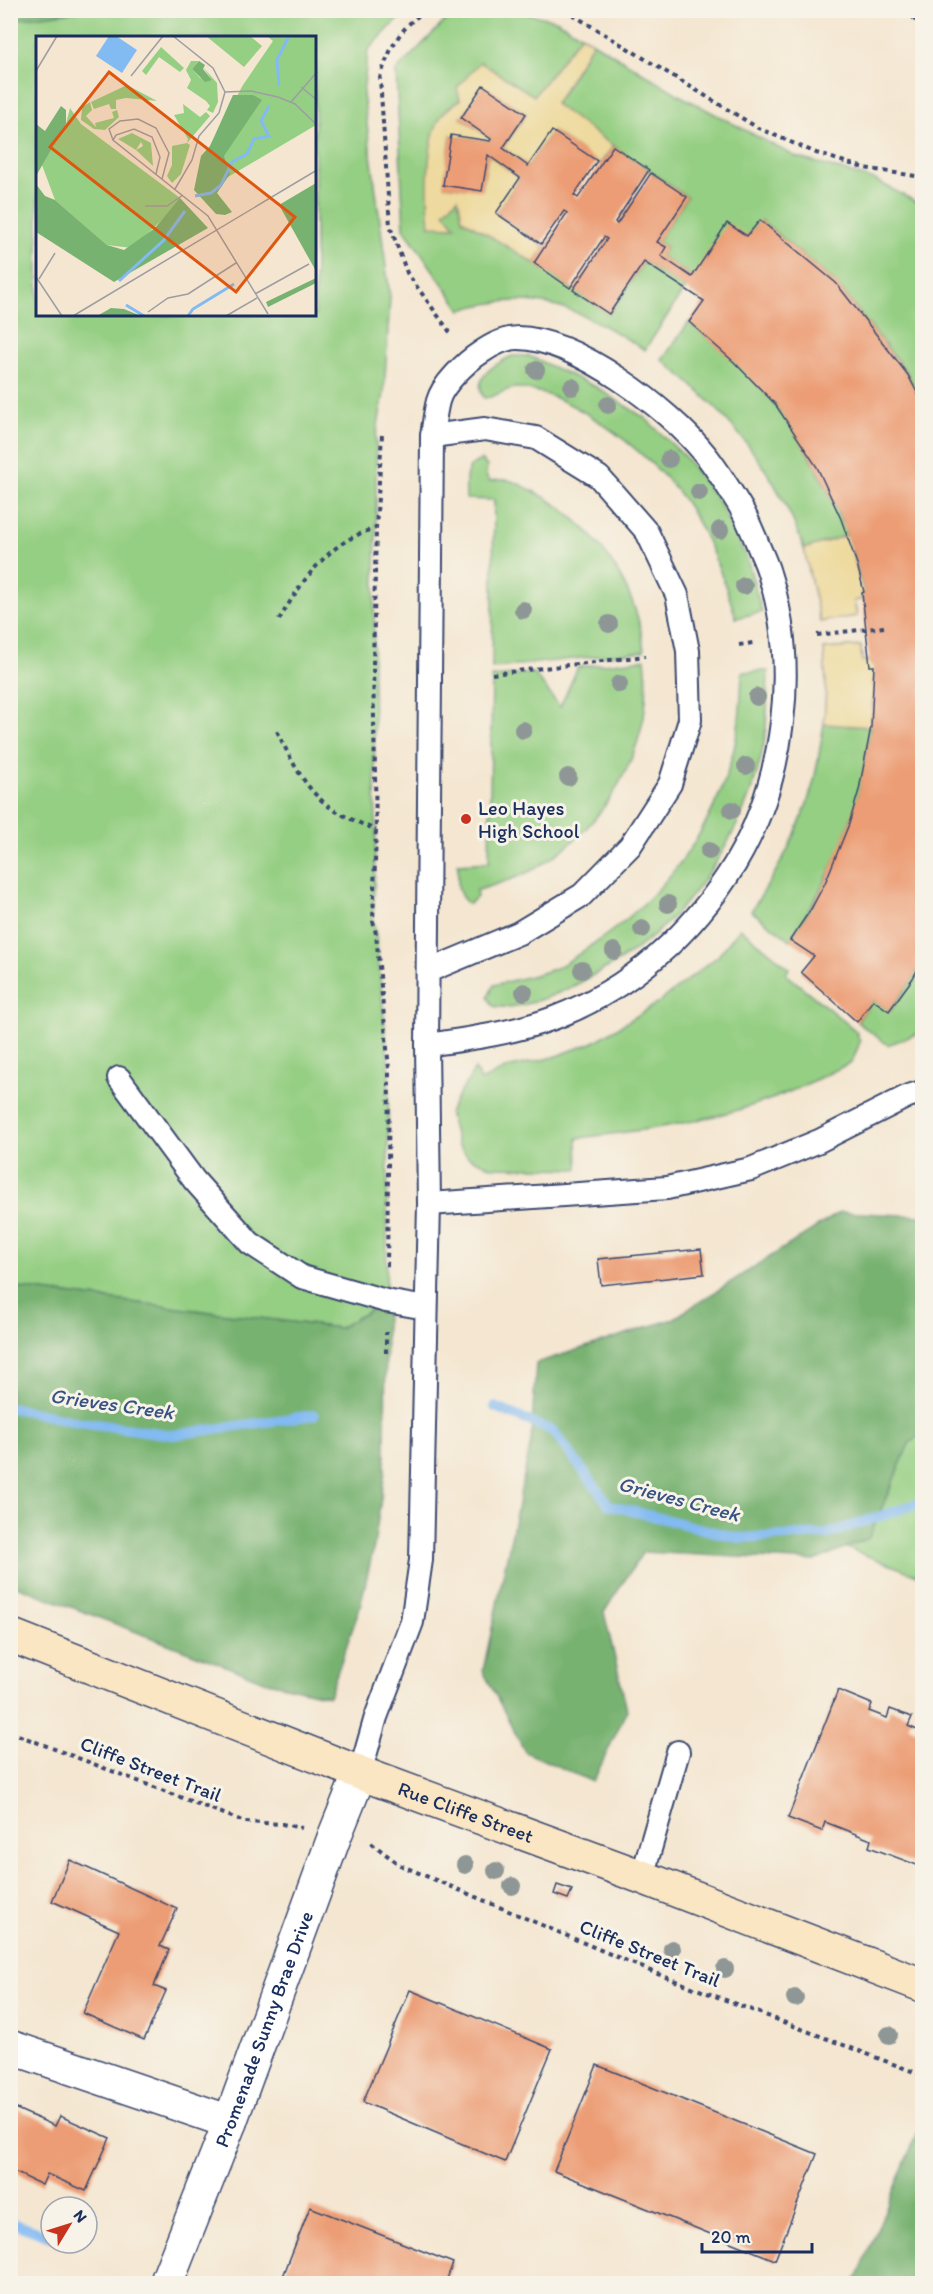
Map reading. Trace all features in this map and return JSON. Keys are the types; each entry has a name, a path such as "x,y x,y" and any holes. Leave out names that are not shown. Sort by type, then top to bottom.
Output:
{"main road":[{"name":"Rue Cliffe Street","path":"10,1635 360,1773 642,1877 922,1985"}],"street":[{"name":"Promenade Sunny Brae Drive","path":"166,2283 230,2122 335,1834 360,1773"},
{"path":"10,2047 230,2122"}],"lane":[{"path":"360,1773 376,1717 412,1622 419,1570 429,1204 427,1045 432,436 438,397 470,359 490,346 516,338 551,344 616,375 659,408 704,453 742,510 770,573 784,639 785,695 770,785 751,837 715,896 667,948 615,989 554,1018 491,1035 427,1045"},
{"path":"428,971 519,933 582,895 630,846 670,784 690,720 688,651 677,595 647,532 599,477 536,438 485,429 432,436"},
{"path":"119,1078 194,1180 250,1243 302,1277 386,1301 426,1308"},
{"path":"429,1204 667,1188 751,1169 819,1141 908,1096 922,1092"},
{"path":"642,1877 678,1752"}],"path":[{"path":"426,10 401,31 387,56 380,78 390,226 407,273 470,359"},
{"path":"565,10 758,128 816,153 864,168 922,177"},
{"path":"908,10 922,30"},
{"path":"382,435 376,528 373,677 376,830 373,921 389,1069 386,1353"},
{"path":"279,620 300,584 327,555 354,536 376,528"},
{"path":"817,635 884,627"},
{"path":"492,674 645,656"},
{"path":"277,731 305,782 333,809 376,830"},
{"name":"Cliffe Street Trail","path":"10,1732 245,1822 282,1824"},
{"name":"Cliffe Street Trail","path":"373,1843 400,1865 655,1973 922,2075"}],"green space":[{"path":"11,10 80,10 80,11 11,20"},
{"path":"80,10 406,11 368,50 363,94 390,297 384,393 376,436 373,677 376,830 373,921 389,1069 386,1301 339,1328 11,1287 11,20"},
{"path":"483,11 514,11 556,20 581,35 534,96 480,62 460,100 442,116 430,226 455,227 444,212 458,198 462,219 534,263 609,314 644,262 685,288 645,350 600,324 558,306 514,301 489,303 461,310 404,229 396,71 446,20"},
{"path":"593,42 679,95 796,157 875,180 922,205 922,402 908,374 836,283 761,220 747,236 692,277 661,256 666,247 657,242 687,197 555,105"},
{"path":"689,322 746,372 776,406 816,468 847,535 804,549 780,494 747,444 708,400 662,360"},
{"path":"512,356 529,356 596,387 645,418 686,458 718,501 747,558 762,612 736,618 716,562 690,509 658,470 614,432 590,416 541,393 513,388 484,398 480,384 487,372"},
{"path":"481,460 487,466 486,475 489,481 510,481 533,491 574,519 592,537 622,579 640,627 644,651 492,668 494,500 466,499 466,476 471,467"},
{"path":"645,659 646,691 643,722 634,751 621,780 605,806 585,830 562,850 529,872 476,891 477,897 469,904 459,891 458,864 489,862 492,677 534,673 560,707 578,667"},
{"path":"768,671 764,744 756,775 731,836 695,892 673,917 613,965 551,996 526,1004 493,1006 488,997 494,985 544,972 575,957 616,928 640,907 681,861 698,836 725,779 738,730 742,672"},
{"path":"824,724 871,727 854,811 840,850 812,905 790,940 751,911 770,882 801,821 814,780"},
{"path":"740,928 789,968 786,974 856,1031 860,1042 852,1062 786,1094 718,1116 672,1125 577,1138 578,1169 492,1167 468,1157 458,1145 449,1113 475,1069 481,1081 507,1068 554,1057 594,1042 658,1003 718,956"},
{"path":"922,961 922,1032 888,1045 857,1022 873,1000 890,1011"},
{"path":"840,1212 922,1216 922,1433 909,1444 869,1538 814,1561 643,1552 604,1612 627,1710 593,1782 525,1752 483,1671 531,1442 536,1363 673,1319"},
{"path":"10,1287 339,1328 386,1301 385,1472 374,1546 360,1607 329,1696 267,1682 11,1584"},
{"path":"922,1324 922,1577 839,1545"},
{"path":"922,2121 922,2283 855,2283"}],"sand":[{"path":"581,35 593,42 555,104 613,146 600,164 552,131 528,166 503,148 526,114 483,86 461,118 491,139 490,141 451,135 444,185 482,190 488,155 520,178 496,213 545,247 534,263 462,219 458,198 444,212 456,227 430,226 428,169 430,153 436,125 442,115 460,100 457,88 480,62 534,96"},
{"path":"847,535 864,592 862,593 863,599 854,601 857,616 820,622 804,549"},
{"path":"861,646 862,661 870,661 874,666 871,727 824,724 826,686 824,649"}],"building":[{"path":"483,85 526,114 503,148 528,166 552,131 597,161 574,195 578,198 613,146 649,170 615,222 617,224 651,173 687,197 657,242 666,247 661,256 692,277 727,223 747,236 760,220 836,283 908,375 922,402 922,961 913,978 889,1011 873,1000 857,1022 801,972 814,956 790,940 825,883 849,824 859,790 871,727 874,666 870,666 862,593 864,592 841,519 817,467 775,404 734,362 689,322 704,301 644,262 609,314 573,290 607,239 604,237 570,288 534,263 567,213 564,211 541,244 496,213 520,178 488,155 482,191 443,185 451,135 490,141 491,139 461,118"},
{"path":"701,1249 704,1274 601,1285 598,1259"},
{"path":"838,1690 872,1704 869,1711 887,1718 890,1709 912,1717 908,1726 922,1732 922,1867 869,1847 871,1840 825,1822 822,1831 788,1818"},
{"path":"70,1860 177,1909 160,1946 169,1950 154,1986 166,1991 144,2040 83,2013 119,1931 52,1901"},
{"path":"557,1885 572,1890 568,1899 554,1894"},
{"path":"410,1990 552,2049 505,2162 363,2102"},
{"path":"597,2065 817,2154 775,2260 554,2171"},
{"path":"10,2106 55,2126 60,2116 110,2138 86,2191 47,2174 42,2185 10,2170"},
{"path":"310,2207 453,2263 445,2284 280,2284"}],"waterway":[{"name":"Grieves Creek","path":"495,1407 553,1431 609,1505 738,1538 828,1534 922,1502"},
{"name":"Grieves Creek","path":"10,1409 73,1421 173,1435 314,1415"},
{"path":"10,2222 39,2233"}],"place":[{"name":"Leo Hayes High School","path":"466,819"}]}
